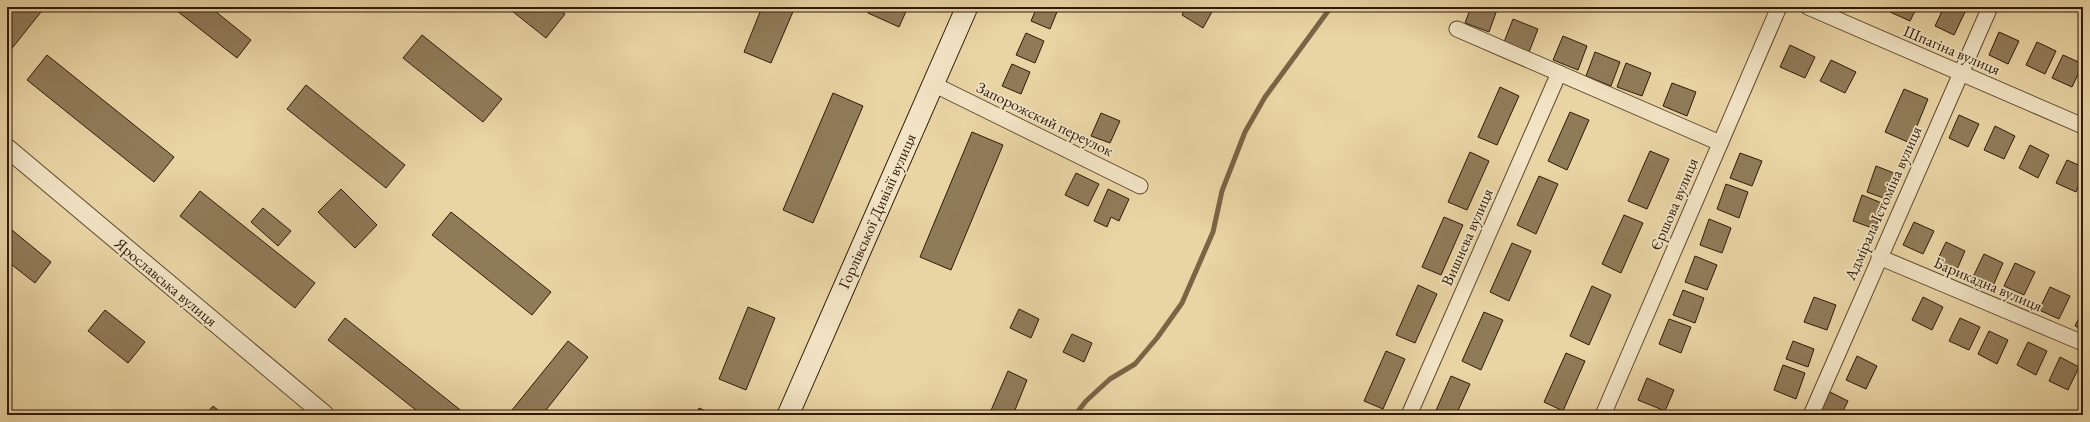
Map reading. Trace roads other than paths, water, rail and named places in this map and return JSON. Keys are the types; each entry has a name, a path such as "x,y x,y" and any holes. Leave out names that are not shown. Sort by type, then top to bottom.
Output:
{"main road":[{"name":"Горлівської Дивізії вулиця","path":"788,415 967,7"}],"street":[{"name":"Єршова вулиця","path":"1603,415 1779,7"},
{"name":"Шпагіна вулиця","path":"1808,7 2083,126"},
{"name":"Адмірала Істоміна вулиця","path":"1811,415 1879,257 1990,7"},
{"path":"1457,29 1720,143"},
{"name":"Вишнева вулиця","path":"1409,415 1559,73"},
{"name":"Запорожский переулок","path":"933,84 1140,186"},
{"name":"Ярославська вулиця","path":"7,148 325,415"},
{"name":"Барикадна вулиця","path":"1879,257 2083,343"}],"waterway":[{"path":"1075,415 1086,401 1110,379 1135,364 1157,338 1182,303 1213,232 1222,191 1245,132 1265,97 1331,7"}]}
